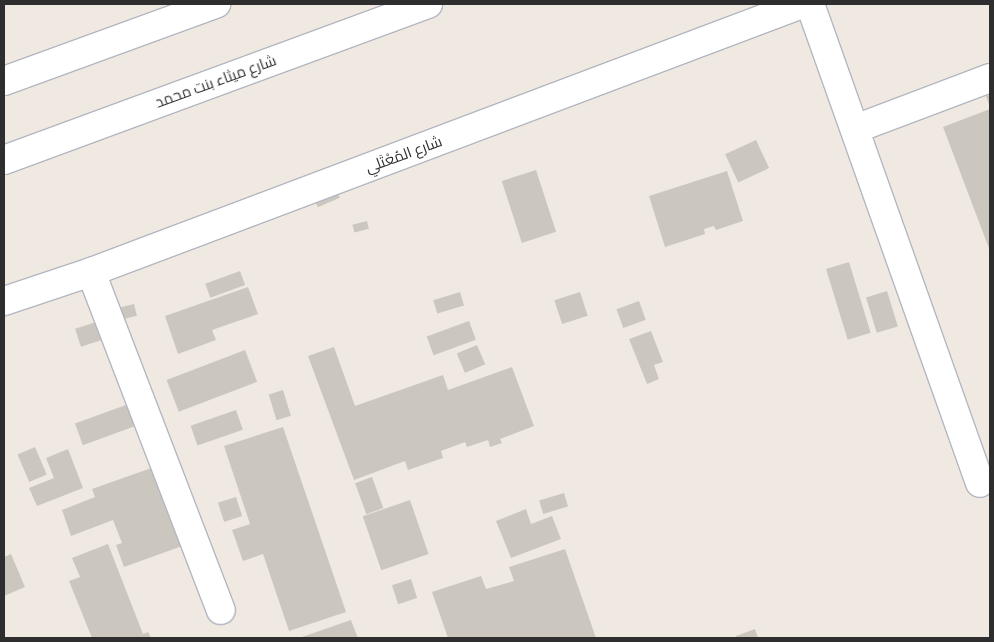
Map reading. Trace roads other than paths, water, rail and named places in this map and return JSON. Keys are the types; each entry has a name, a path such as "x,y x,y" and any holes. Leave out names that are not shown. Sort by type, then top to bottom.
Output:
{"street":[{"path":"4,81 216,4"},
{"name":"شارع ميثاء بنت محمد","path":"4,160 428,4"},
{"name":"شارع المُعْتَلي","path":"4,301 91,272 802,4"},
{"path":"810,4 980,483"},
{"path":"854,129 990,78"},
{"path":"91,272 221,610"}]}
